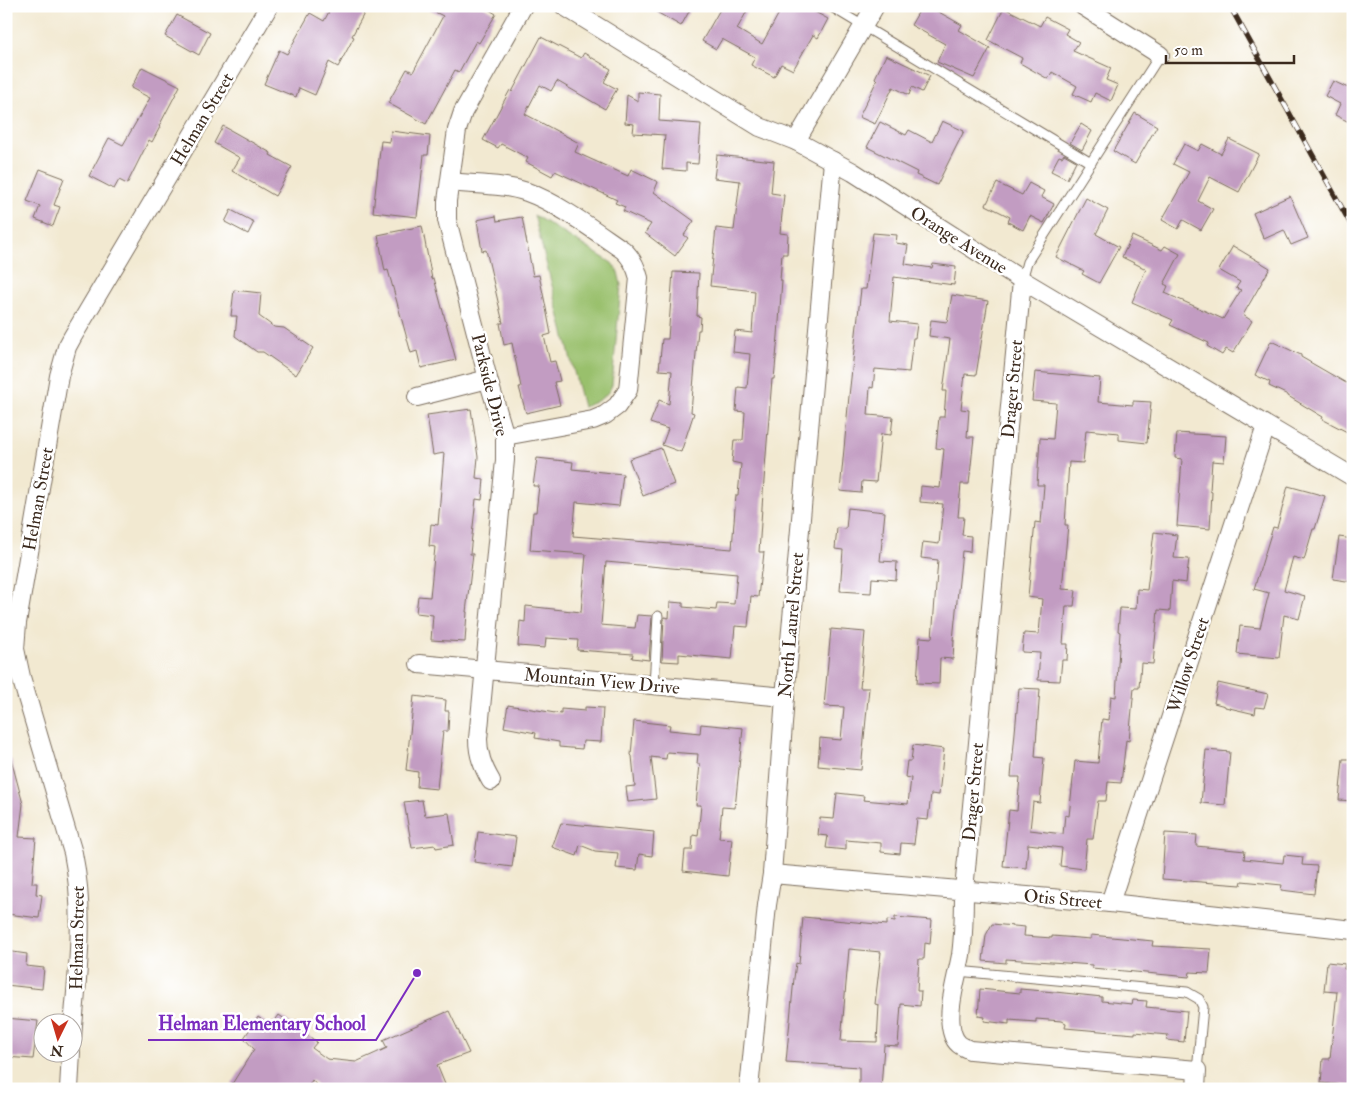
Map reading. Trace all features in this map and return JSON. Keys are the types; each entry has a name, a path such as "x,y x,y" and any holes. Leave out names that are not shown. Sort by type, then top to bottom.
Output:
{"street":[{"name":"Helman Street","path":"74,1012 80,940 81,904 78,878 73,854 21,677 15,649 17,623 59,376 67,347 73,336 269,6"},
{"name":"Parkside Drive","path":"492,781 478,753 478,738 505,436 488,379 447,220 447,201 457,130 463,112 523,6"},
{"path":"796,142 875,6"},
{"path":"1083,6 1160,55"},
{"name":"Orange Avenue","path":"570,8 760,127 796,142 833,161 1022,280 1353,477"},
{"name":"North Laurel Street","path":"749,1089 767,905 772,874 785,697 833,161"},
{"path":"450,182 506,187 526,191 545,200 623,250 631,257 639,278 628,390 617,406 594,420 505,436"},
{"name":"Drager Street","path":"1022,280 964,890 964,931 952,992 952,1033 957,1044 970,1050 1197,1070"},
{"path":"417,397 488,379"},
{"name":"Willow Street","path":"1110,903 1266,426"},
{"name":"Mountain View Drive","path":"419,664 785,697"},
{"name":"Otis Street","path":"772,874 1110,903 1353,930"},
{"path":"69,1089 71,1062"},
{"path":"1196,1089 1197,1070"}],"lane":[{"path":"830,6 1091,163"},
{"path":"1022,280 1027,262 1160,55"},
{"path":"654,685 658,616"},
{"path":"957,971 1187,992 1199,999 1203,1007 1197,1070"}],"green space":[{"path":"534,215 612,263 618,272 621,285 612,385 604,396 583,407"}],"building":[{"path":"332,6 368,6 338,67 329,62 315,95 299,88 296,97 264,84 279,50 287,54 310,13 324,21"},
{"path":"423,6 483,6 496,14 479,43 476,41 459,72 455,70 426,124 388,103 407,69 413,72 443,16"},
{"path":"646,6 692,6 681,26"},
{"path":"722,6 740,6 747,11 737,29 762,44 783,6 804,6 828,19 818,38 813,35 793,70 781,64 774,77 751,65 755,57 722,39 716,49 702,41"},
{"path":"922,6 928,6 962,25 959,30 990,48 974,78 937,62 945,44 911,25"},
{"path":"1004,8 1040,26 1045,17 1068,29 1065,34 1079,42 1073,51 1111,68 1106,80 1118,85 1111,101 1095,93 1091,102 1073,94 1077,86 1052,72 1048,79 1020,63 1022,58 988,40"},
{"path":"177,15 210,33 199,55 165,36"},
{"path":"541,37 581,58 584,53 611,69 604,82 617,89 605,109 557,81 551,91 540,85 525,114 579,143 575,152 628,176 631,169 658,182 654,192 694,221 684,235 688,238 675,256 645,233 651,224 623,211 625,207 615,203 617,200 555,171 552,176 526,162 528,158 501,144 498,148 483,140 510,90 512,92"},
{"path":"886,55 930,76 922,92 912,87 909,95 893,87 875,124 859,117 877,80 875,78"},
{"path":"142,67 180,86 152,142 149,140 127,184 119,180 114,189 89,176 109,138 123,145 150,98 131,88"},
{"path":"1353,79 1353,124 1335,115 1340,104 1325,96 1333,81 1348,88"},
{"path":"638,92 660,94 659,121 701,124 698,164 686,163 686,171 662,169 665,135 633,133 634,124 625,123 627,95 638,101"},
{"path":"1135,113 1157,126 1135,164 1113,151"},
{"path":"942,121 964,131 937,185 916,175 917,172 867,147 880,122 906,135 909,130 932,142"},
{"path":"1081,124 1092,131 1082,150 1070,143"},
{"path":"223,126 292,167 275,196 232,171 240,158 214,143"},
{"path":"391,131 430,136 428,155 424,155 417,217 373,212 381,141 390,142"},
{"path":"1229,139 1259,154 1239,192 1210,177 1198,201 1213,209 1201,230 1183,220 1178,229 1162,220 1189,172 1173,164 1184,144 1198,151 1202,144 1221,154"},
{"path":"1064,154 1076,161 1067,179 1051,171 1059,156 1062,157"},
{"path":"717,155 774,161 771,193 784,195 780,233 788,234 787,254 782,254 778,336 774,379 772,379 763,493 759,552 764,552 758,597 751,596 748,627 735,626 732,659 679,654 679,662 662,661 664,617 669,618 670,602 683,603 683,607 716,610 717,603 734,604 737,574 606,562 601,625 635,628 637,615 652,616 649,660 632,658 633,654 577,650 578,640 546,638 545,648 518,646 520,621 525,622 526,606 581,612 586,554 530,550 533,512 536,512 539,486 533,486 537,458 573,462 572,469 623,474 619,506 576,502 573,536 732,549 736,495 738,495 741,464 732,462 734,440 743,440 745,412 736,411 738,387 747,388 750,354 733,352 735,331 752,333 755,291 710,286 716,228 734,230 740,181 714,178"},
{"path":"40,169 64,178 54,205 60,207 53,226 35,219 40,206 27,201"},
{"path":"997,183 1022,195 1029,183 1044,191 1041,197 1054,204 1044,223 1030,216 1023,230 1008,222 1010,217 986,205"},
{"path":"1290,196 1308,238 1291,245 1284,230 1264,239 1253,213"},
{"path":"1086,198 1108,210 1096,234 1119,247 1099,283 1082,274 1084,271 1056,257"},
{"path":"231,210 254,222 248,234 225,222"},
{"path":"496,216 497,221 522,217 533,276 539,275 545,303 551,334 544,336 550,362 555,361 560,381 554,382 560,405 526,413 519,387 521,387 512,343 504,345 500,323 503,323 486,250 482,251 477,220"},
{"path":"422,226 432,279 434,278 456,360 421,368 417,351 411,353 388,270 385,271 378,235"},
{"path":"873,233 897,235 896,243 908,245 905,264 932,268 933,264 956,267 954,285 894,277 890,321 917,324 915,338 913,338 909,372 875,369 873,388 870,387 868,415 893,417 891,435 881,434 876,482 862,481 861,493 840,491 861,289 866,289"},
{"path":"1132,236 1162,250 1165,246 1180,254 1164,284 1168,286 1165,293 1223,319 1241,290 1236,288 1240,282 1219,270 1233,246 1270,268 1243,315 1252,321 1233,353 1226,349 1222,355 1207,346 1209,343 1170,325 1173,320 1132,302 1146,269 1122,257"},
{"path":"673,272 699,273 697,316 701,317 700,330 698,330 691,412 694,413 681,452 662,445 668,429 650,423 659,400 669,404 672,371 659,370 662,339 668,339"},
{"path":"234,290 261,293 259,316 274,327 284,328 313,348 296,375 263,352 257,352 235,336 237,316 231,316"},
{"path":"952,295 988,301 976,375 965,374 961,409 969,410 967,437 974,437 969,484 961,484 958,517 964,517 962,535 971,536 970,552 962,551 953,640 953,659 940,658 939,684 917,683 920,637 932,638 938,560 921,558 923,542 939,544 943,504 920,502 921,486 940,488 944,449 936,448 939,417 944,417 946,391 943,391 950,339 929,336 931,320 947,322"},
{"path":"1271,341 1301,355 1301,357 1353,387 1353,435 1322,419 1323,417 1288,395 1269,386 1270,382 1255,375"},
{"path":"1035,372 1100,378 1098,402 1133,405 1133,401 1151,402 1147,443 1119,440 1119,433 1086,430 1083,463 1069,462 1065,525 1068,525 1062,589 1076,590 1074,606 1066,606 1063,644 1068,644 1067,660 1062,660 1060,681 1038,680 1040,653 1022,652 1024,633 1039,634 1042,599 1028,597 1035,522 1041,523 1044,485 1037,485 1040,438 1053,439 1056,403 1032,401"},
{"path":"471,409 478,457 476,478 484,479 482,500 476,499 470,554 473,554 466,612 465,642 431,640 433,615 416,613 418,596 430,597 435,547 429,546 431,524 438,525 444,453 433,455 427,415"},
{"path":"1177,433 1226,436 1224,462 1212,461 1210,529 1177,526 1182,459 1175,458"},
{"path":"661,448 674,484 643,496 629,459"},
{"path":"1288,486 1325,496 1304,560 1293,557 1284,590 1305,596 1299,619 1284,615 1279,658 1237,654 1240,626 1260,628 1269,593 1254,589 1273,527 1277,528"},
{"path":"848,508 885,512 880,561 897,562 896,580 872,578 871,593 840,591 843,550 835,549 837,528 846,529"},
{"path":"1154,532 1177,535 1174,558 1189,559 1186,583 1172,581 1170,611 1158,610 1153,664 1141,663 1139,688 1134,688 1129,741 1126,740 1121,783 1108,782 1106,801 1098,801 1093,839 1087,839 1084,869 1060,866 1062,848 1028,844 1026,868 1003,866 1009,810 1017,811 1020,777 1011,777 1019,688 1040,689 1035,757 1044,758 1040,803 1033,802 1030,830 1063,834 1065,815 1069,816 1075,761 1098,763 1102,719 1109,720 1111,696 1116,697 1120,608 1136,609 1137,589 1147,590"},
{"path":"1339,537 1353,539 1353,582 1333,579"},
{"path":"831,629 865,632 860,688 869,688 861,770 818,766 820,738 841,740 844,707 824,706"},
{"path":"1218,683 1268,694 1264,708 1256,707 1255,714 1214,703"},
{"path":"414,696 446,700 445,711 449,711 448,731 443,731 437,789 417,787 418,772 406,770"},
{"path":"508,705 561,714 561,709 585,711 585,707 603,708 601,742 583,741 582,749 559,747 559,742 535,738 536,733 504,727"},
{"path":"634,721 670,725 669,730 700,733 701,724 743,728 735,808 722,807 719,838 732,839 728,876 683,871 685,850 692,850 693,835 698,836 701,805 696,805 700,764 697,764 698,754 667,752 666,759 651,757 656,799 628,802 626,787 635,786 631,755"},
{"path":"913,745 944,749 939,795 931,794 928,820 917,819 914,844 901,843 900,854 881,852 881,843 846,840 846,850 826,848 828,836 818,835 820,818 834,819 837,793 864,796 863,800 908,804 911,778 905,777 907,761 911,761"},
{"path":"1206,750 1230,752 1225,805 1201,803"},
{"path":"11,759 23,804 19,837 36,838 32,883 37,883 36,894 42,895 39,918 7,914 9,896 6,896 6,760"},
{"path":"1343,759 1353,759 1353,801 1339,800"},
{"path":"422,800 425,816 449,813 454,845 436,848 435,845 412,848 404,802"},
{"path":"561,823 654,832 652,856 639,854 637,870 616,868 618,853 595,851 580,845 577,856 552,847"},
{"path":"478,832 516,837 512,867 474,862"},
{"path":"1165,833 1197,835 1196,846 1245,851 1244,859 1283,863 1284,855 1303,857 1302,865 1317,866 1314,894 1281,890 1282,885 1242,881 1241,885 1162,879"},
{"path":"803,917 887,925 887,920 895,921 895,917 932,920 930,944 925,943 924,959 919,959 917,991 921,991 920,1006 901,1004 898,1046 884,1045 881,1089 859,1089 859,1067 786,1062 796,963 799,964","holes":["849,949 881,952 875,1004 879,1005 877,1042 841,1041"]},
{"path":"992,924 1025,927 1024,936 1091,939 1091,935 1153,941 1152,946 1211,949 1209,973 1190,972 1189,977 1092,968 1092,965 1006,959 1006,963 983,961 986,935"},
{"path":"6,951 27,954 26,966 44,968 42,989 6,985"},
{"path":"1327,962 1345,964 1344,969 1353,970 1353,1086 1321,1083 1323,1059 1330,1059 1337,992 1324,991"},
{"path":"980,989 1020,993 1020,989 1055,992 1102,997 1102,1001 1132,1004 1133,1000 1147,1001 1146,1007 1187,1011 1184,1042 1167,1040 1168,1035 1065,1028 1066,1023 1062,1021 1036,1019 1036,1022 1009,1020 1009,1024 984,1021 985,1017 978,1016"},
{"path":"449,1011 469,1053 437,1065 447,1089 320,1089 312,1080 307,1089 241,1089 232,1084 254,1049 244,1038 258,1017 271,1026 279,1015 317,1042 312,1048 327,1059 356,1062 387,1048 383,1040"},
{"path":"6,1018 32,1020 32,1059 6,1057"}],"railway":[{"path":"1230,6 1353,228"}],"place":[{"name":"Helman Elementary School","path":"417,973"}]}
